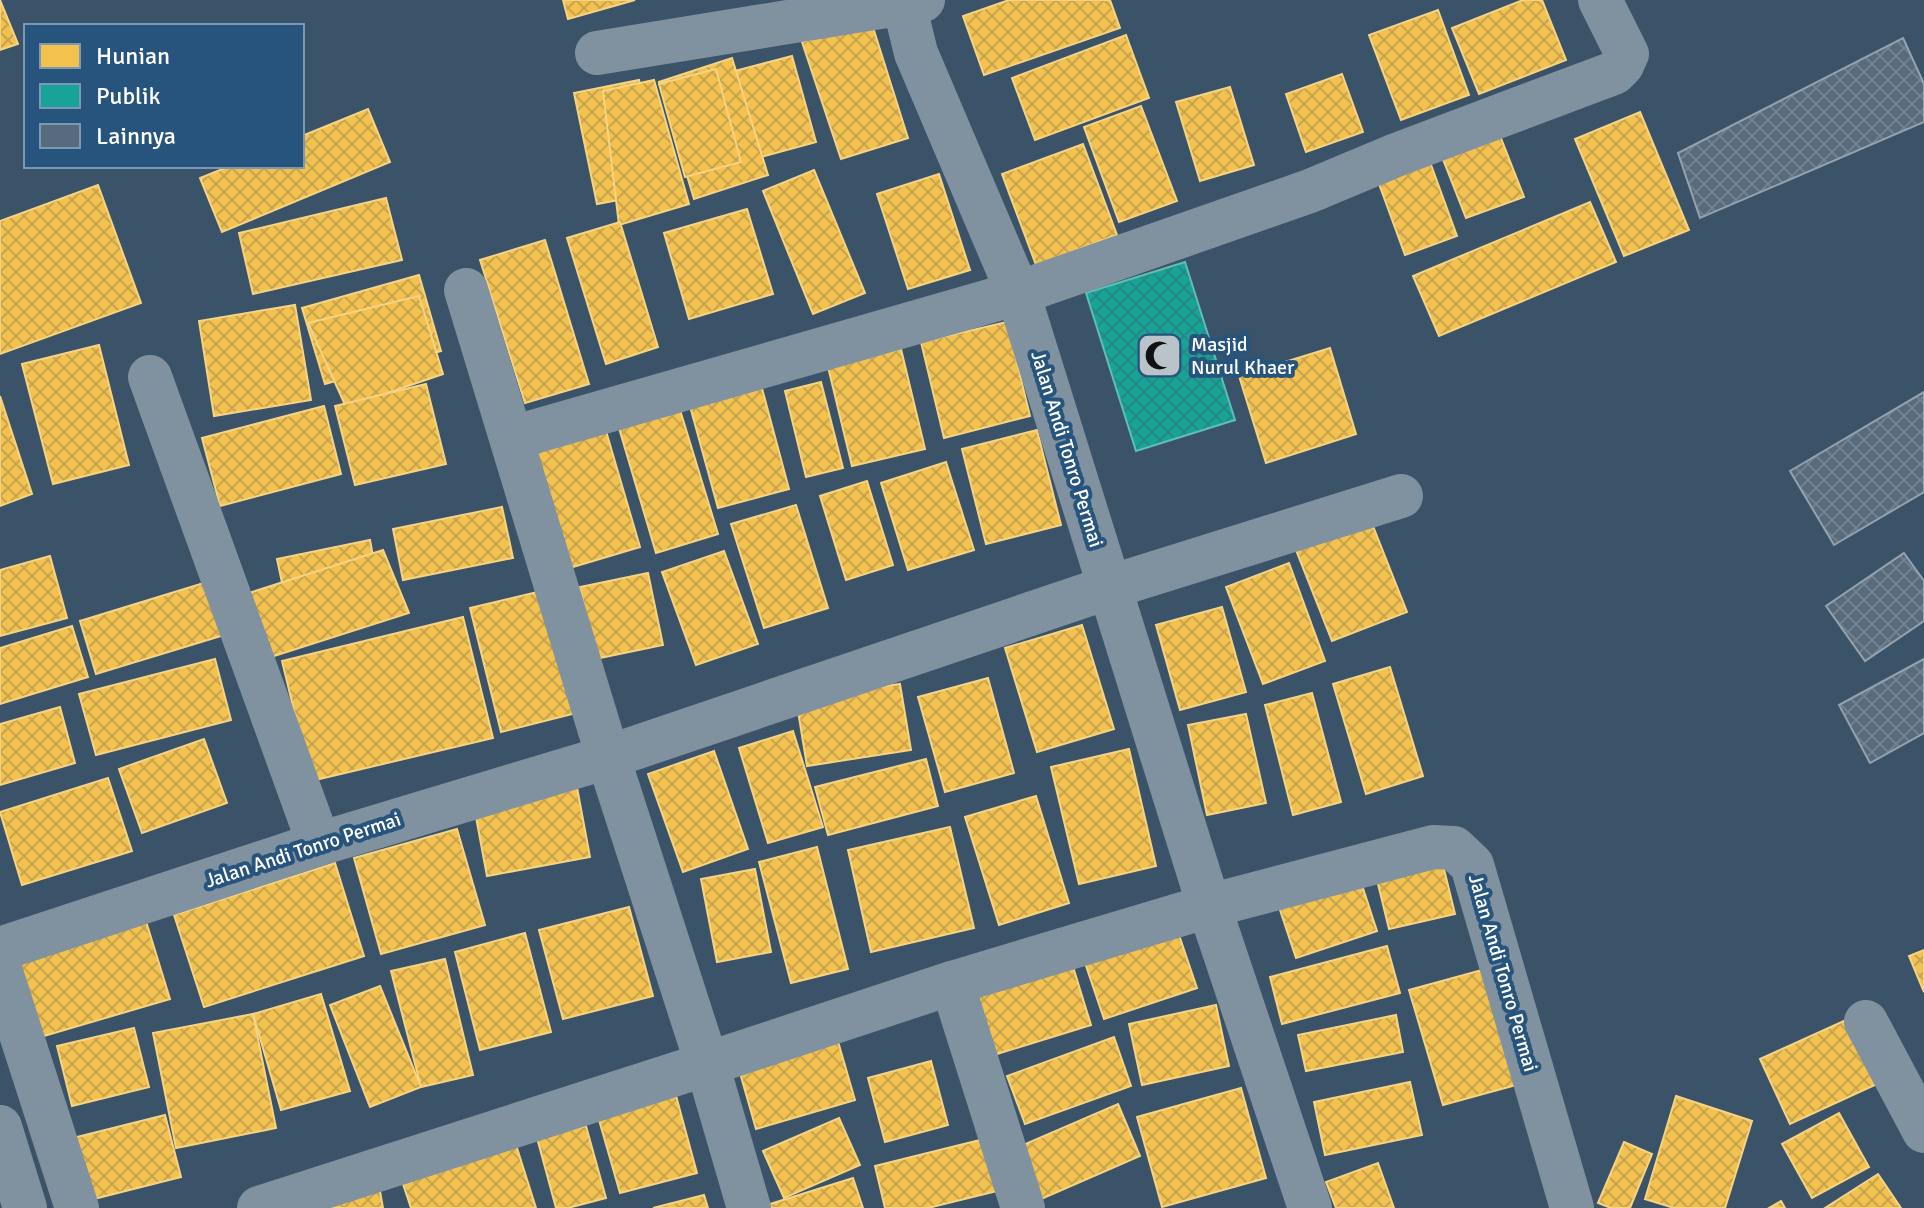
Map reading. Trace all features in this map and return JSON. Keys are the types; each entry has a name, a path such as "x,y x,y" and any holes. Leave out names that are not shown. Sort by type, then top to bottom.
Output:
{"street":[{"path":"512,438 1018,293 1310,191 1396,155 1614,73 1627,54 1600,0"},
{"path":"597,53 910,2"},
{"name":"Jalan Andi Tonro Permai","path":"910,2 916,53 1018,293 1209,906"},
{"path":"466,290 749,1208"},
{"path":"150,377 319,844"},
{"name":"Jalan Andi Tonro Permai","path":"0,949 319,844 608,757 1110,587 1401,496"},
{"name":"Jalan Andi Tonro Permai","path":"259,1208 952,983 1209,906 1433,847 1454,848 1472,865 1572,1208"},
{"path":"1209,906 1310,1208"},
{"path":"0,969 77,1208"},
{"path":"952,983 1023,1208"},
{"path":"1866,1022 1924,1131"},
{"path":"0,1127 25,1208"}],"building: Hunian":[{"path":"0,0 18,44 0,50"},
{"path":"563,0 635,0 568,19"},
{"path":"1009,0 1110,0 1120,28 984,75 963,16"},
{"path":"1523,0 1542,0 1566,60 1479,94 1452,28"},
{"path":"1438,10 1469,95 1401,120 1369,35"},
{"path":"871,21 908,138 841,159 802,42"},
{"path":"1126,35 1149,98 1035,140 1012,78"},
{"path":"792,56 816,142 754,159 731,72"},
{"path":"732,58 768,175 694,199 659,82"},
{"path":"716,69 741,162 685,177 659,84"},
{"path":"1342,74 1363,132 1306,152 1286,94"},
{"path":"639,80 662,192 597,204 574,93"},
{"path":"654,80 689,204 619,225 603,91"},
{"path":"1230,87 1254,165 1200,181 1176,102"},
{"path":"1141,106 1177,201 1119,222 1084,127"},
{"path":"368,109 390,162 222,232 200,178 225,168 304,168 304,135"},
{"path":"1640,112 1689,230 1624,256 1575,139"},
{"path":"1497,128 1524,197 1466,218 1439,149"},
{"path":"1083,144 1117,235 1036,265 1002,174"},
{"path":"1430,162 1457,236 1405,255 1378,181"},
{"path":"814,170 865,293 813,314 763,191"},
{"path":"939,174 970,270 908,289 877,194"},
{"path":"98,185 141,303 0,354 0,221"},
{"path":"386,198 402,260 253,294 239,233"},
{"path":"1590,202 1616,262 1439,336 1413,276"},
{"path":"747,209 773,294 689,319 664,233"},
{"path":"620,222 658,347 606,364 567,238"},
{"path":"545,240 589,384 525,403 480,260"},
{"path":"419,275 441,351 325,384 302,308"},
{"path":"419,296 443,374 346,407 308,323"},
{"path":"295,305 311,400 214,416 199,321"},
{"path":"1007,322 1030,416 944,438 921,342"},
{"path":"99,345 129,465 53,484 22,364"},
{"path":"1330,348 1356,434 1266,463 1239,376"},
{"path":"901,349 925,449 852,466 828,367"},
{"path":"760,381 789,489 718,508 688,399"},
{"path":"821,382 843,468 806,477 785,391"},
{"path":"426,384 446,464 355,485 335,406"},
{"path":"0,396 32,494 0,506"},
{"path":"677,400 718,534 656,553 616,418"},
{"path":"324,406 341,474 220,506 202,438"},
{"path":"1037,430 1061,525 986,544 962,449"},
{"path":"606,431 640,547 563,570 528,453"},
{"path":"946,462 974,550 908,570 881,483"},
{"path":"867,481 893,565 846,580 820,496"},
{"path":"796,505 828,608 764,628 731,524"},
{"path":"502,507 513,558 403,580 393,529"},
{"path":"1371,521 1407,612 1332,641 1296,550"},
{"path":"370,540 382,606 291,625 277,559"},
{"path":"383,550 409,613 271,657 249,593"},
{"path":"724,551 758,644 696,665 662,572"},
{"path":"50,556 67,618 0,636 0,570"},
{"path":"1289,563 1325,661 1263,684 1226,587"},
{"path":"648,573 663,645 595,659 580,587"},
{"path":"207,582 224,635 96,674 80,621"},
{"path":"550,589 580,712 501,732 470,608"},
{"path":"1222,607 1246,692 1180,710 1156,625"},
{"path":"463,617 493,738 311,781 282,661"},
{"path":"1082,625 1114,729 1037,752 1005,648"},
{"path":"72,626 88,677 0,704 0,648"},
{"path":"215,659 231,720 96,755 79,694"},
{"path":"1390,667 1423,776 1366,794 1333,684"},
{"path":"988,678 1014,773 945,792 918,697"},
{"path":"900,684 911,750 807,766 796,699"},
{"path":"1312,693 1341,802 1293,815 1265,705"},
{"path":"60,707 75,763 0,785 0,724"},
{"path":"1246,714 1266,803 1207,815 1188,725"},
{"path":"793,731 823,827 768,843 739,748"},
{"path":"204,739 227,803 142,833 119,769"},
{"path":"1129,749 1156,866 1079,884 1051,767"},
{"path":"714,751 748,849 683,872 648,774"},
{"path":"926,759 938,806 828,835 815,787"},
{"path":"108,778 132,851 22,885 0,812"},
{"path":"576,782 590,857 487,876 473,801"},
{"path":"1036,796 1069,903 999,925 965,817"},
{"path":"950,827 974,928 871,952 848,850"},
{"path":"457,829 485,925 381,954 354,858"},
{"path":"817,847 848,969 791,983 759,862"},
{"path":"335,863 364,956 204,1007 174,915"},
{"path":"1443,865 1455,914 1389,929 1377,880"},
{"path":"755,869 771,952 717,962 701,879"},
{"path":"1360,879 1377,931 1296,958 1278,904"},
{"path":"629,907 653,996 563,1019 539,930"},
{"path":"145,918 170,999 27,1041 2,959"},
{"path":"1177,929 1197,988 1104,1019 1084,960"},
{"path":"525,933 551,1032 480,1050 455,952"},
{"path":"1387,946 1400,993 1282,1024 1270,977"},
{"path":"1924,950 1924,992 1909,956"},
{"path":"1070,957 1091,1025 994,1055 973,986"},
{"path":"445,959 473,1075 421,1087 391,971"},
{"path":"1482,970 1516,1085 1443,1105 1409,990"},
{"path":"380,986 421,1087 370,1107 330,1005"},
{"path":"321,994 350,1091 281,1110 253,1014"},
{"path":"1216,1005 1229,1066 1142,1085 1129,1024"},
{"path":"253,1014 276,1128 176,1148 153,1033"},
{"path":"1396,1015 1403,1052 1306,1071 1298,1035"},
{"path":"1848,1019 1877,1084 1790,1124 1760,1059"},
{"path":"134,1028 149,1087 72,1106 57,1046"},
{"path":"835,1031 855,1100 756,1129 736,1059"},
{"path":"1114,1037 1131,1086 1025,1124 1007,1076"},
{"path":"931,1061 948,1125 885,1142 868,1078"},
{"path":"1410,1082 1422,1135 1325,1155 1314,1102"},
{"path":"1241,1088 1266,1178 1162,1207 1137,1117"},
{"path":"675,1092 697,1173 620,1193 597,1113"},
{"path":"1676,1096 1752,1121 1725,1208 1674,1208 1645,1199"},
{"path":"1118,1104 1140,1156 1039,1200 1016,1148"},
{"path":"1839,1113 1869,1167 1812,1198 1782,1144"},
{"path":"165,1115 181,1177 86,1201 69,1139"},
{"path":"839,1118 860,1165 784,1198 763,1151"},
{"path":"586,1126 606,1198 556,1208 537,1138"},
{"path":"511,1129 536,1208 411,1208 397,1166"},
{"path":"984,1139 997,1191 928,1208 885,1208 875,1166"},
{"path":"1624,1142 1652,1154 1630,1208 1611,1208 1598,1203"},
{"path":"1378,1163 1394,1208 1336,1208 1326,1182"},
{"path":"1878,1174 1901,1208 1825,1208"},
{"path":"853,1178 863,1208 768,1208 767,1205"},
{"path":"378,1180 383,1208 312,1208"},
{"path":"704,1195 708,1208 653,1208"},
{"path":"1781,1201 1785,1208 1769,1208"}],"building: Publik":[{"name":"Masjid Nurul Khaer","path":"1185,262 1235,420 1136,451 1086,293"}],"building: Lainnya":[{"path":"1903,38 1924,84 1924,122 1700,218 1678,153"},
{"path":"1924,392 1924,492 1834,545 1790,471"},
{"path":"1904,553 1924,581 1924,621 1865,661 1826,606"},
{"path":"1924,659 1924,733 1870,763 1839,705"}],"place":[{"name":"Masjid Nurul Khaer","path":"1160,356"}]}
